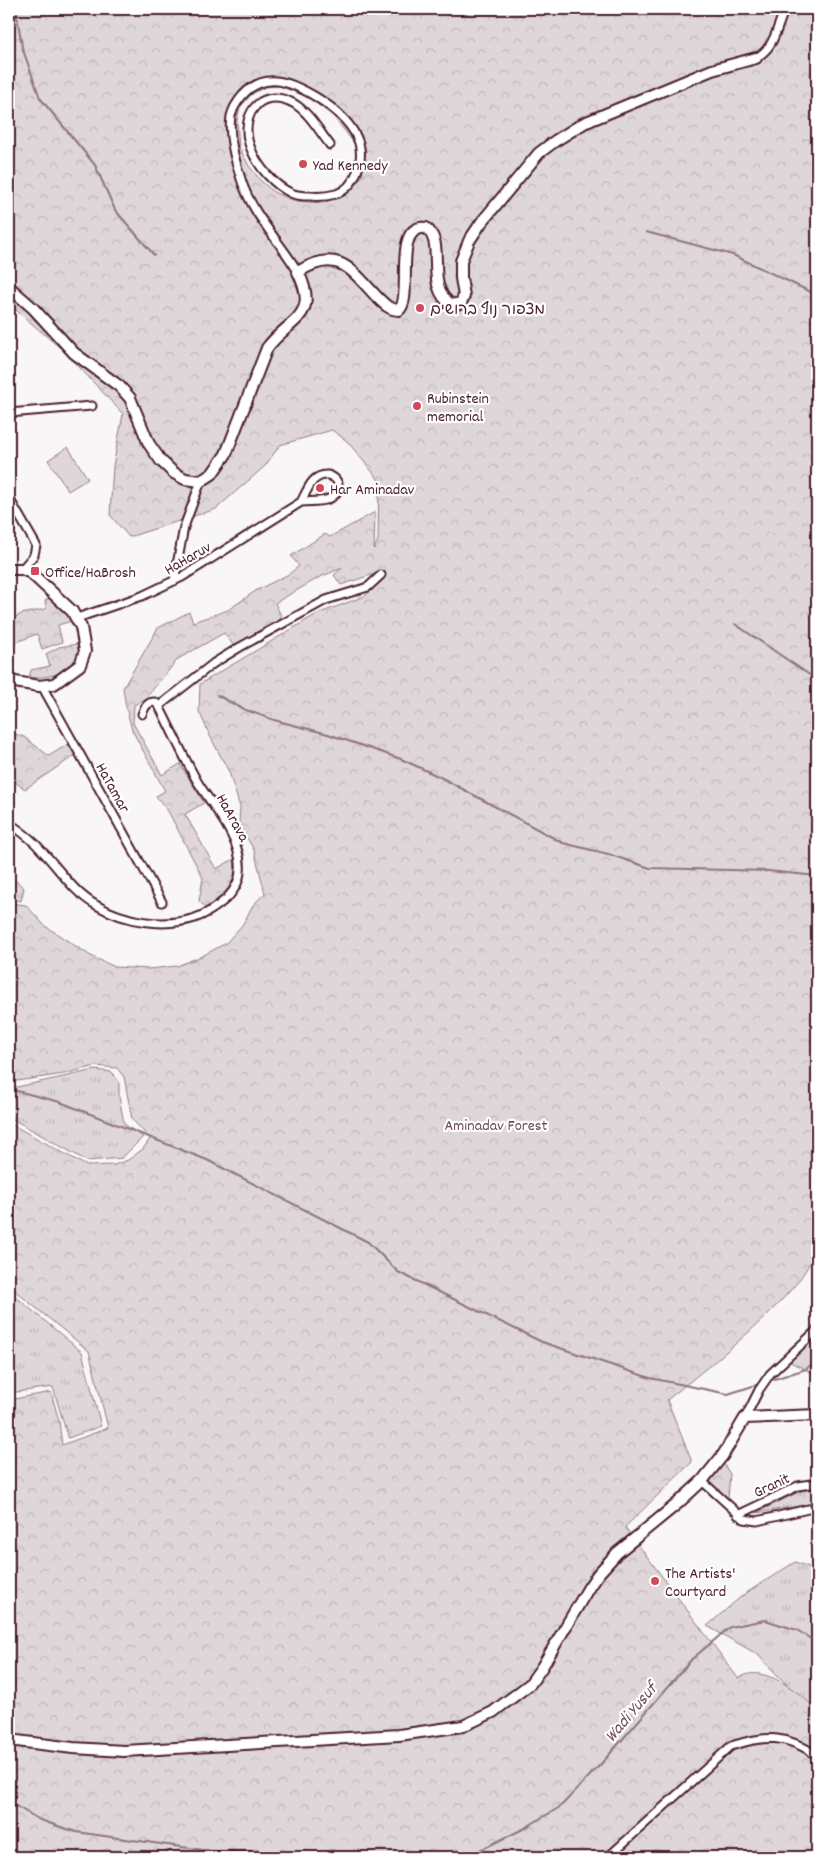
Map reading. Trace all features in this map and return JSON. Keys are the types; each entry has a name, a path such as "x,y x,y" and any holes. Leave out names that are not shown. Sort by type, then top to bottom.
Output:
{"main road":[{"path":"9,287 33,308 74,353 119,386 130,398 149,444 161,461 174,473 185,479 201,480 212,474 226,454 260,361 267,348 272,341 300,316 304,305 305,289 298,272 313,264 337,261 356,274 389,308 399,310 403,307 405,298 404,269 406,247 411,235 417,229 426,228 434,238 438,288 443,299 452,304 461,303 464,296 460,278 461,261 469,241 481,223 539,153 555,140 592,120 712,70 756,58"},
{"path":"9,569 22,569 34,575 68,608 76,618 82,632 85,652 82,661 75,670 57,683 42,686 9,681"},
{"path":"9,1740 73,1748 124,1751 399,1735 463,1726 493,1712 530,1684 589,1587 604,1567 617,1553 702,1481 721,1457 745,1418 817,1416"}],"street":[{"path":"756,58 766,52 775,38 785,9"},
{"path":"298,272 254,208 241,180 231,137 231,115 236,103 247,90 262,82 275,80 306,92 324,102 345,119 360,148 358,167 354,179 345,189 336,194 302,196 292,193 276,184 256,160 250,148 247,131 251,110 257,104 273,98 282,98 304,111 330,145"},
{"path":"9,413 92,406"},
{"name":"HaHaruv","path":"76,618 136,598 197,569 301,502 330,498 339,487 337,481 334,477 328,475 318,476 312,482 301,502"},
{"path":"174,581 184,527 201,480"},
{"path":"9,498 36,545 34,554 22,569"},
{"path":"142,714 146,705 150,702 155,702 159,706 214,663 240,647 326,600 368,587 381,575"},
{"name":"HaTamar","path":"42,686 162,902"},
{"name":"HaArava","path":"9,822 42,850 70,885 98,906 117,915 145,922 179,922 198,917 220,904 236,887 239,879 241,866 239,853 230,834 196,779 159,706"},
{"path":"745,1418 759,1390 770,1374 817,1330"},
{"path":"702,1481 744,1519 757,1521 808,1509 817,1509"},
{"name":"Granit","path":"738,1515 798,1486 817,1483"},
{"path":"608,1857 731,1746 752,1738 788,1740 804,1746 817,1756"}],"green space":[{"name":"Aminadav Forest","path":"9,9 817,9 817,1252 796,1284 766,1316 667,1400 692,1462 625,1527 738,1678 749,1674 758,1674 777,1680 796,1691 817,1711 817,1857 9,1857 9,1400 51,1392 59,1421 62,1445 108,1428 89,1351 9,1286 9,1123 87,1166 114,1165 128,1160 143,1149 150,1139 132,1119 124,1077 117,1068 96,1066 64,1074 17,1081 9,1078 9,903 26,905 45,926 91,956 115,967 149,969 177,966 202,956 226,943 243,924 253,905 265,893 254,850 239,824 240,807 229,772 199,711 200,684 317,614 365,596 373,589 379,578 374,574 341,585 334,575 342,568 320,577 275,603 282,618 234,646 224,633 178,659 145,699 134,705 133,723 162,775 180,764 204,803 185,814 216,869 234,859 235,868 232,882 219,898 206,908 199,901 203,878 168,811 156,796 165,791 132,730 123,688 158,628 189,612 193,622 228,610 257,590 289,574 299,566 291,556 325,534 330,537 375,512 374,549 378,540 379,480 347,441 332,430 280,445 265,466 216,509 129,537 110,515 113,466 123,414 66,353 9,304","holes":["279,86 308,97 334,117 361,152 363,175 347,194 323,203 296,201 275,193 261,181 249,166 239,147 237,121 240,107 252,94 265,87"]},
{"path":"68,447 88,479 68,491 48,460"},
{"path":"49,598 74,617 75,620 58,625 62,642 42,649 37,634 9,645 9,621 21,614 46,609 45,601"},
{"path":"77,644 78,658 69,669 56,675 29,678 31,670 50,666 46,654 59,647"},
{"path":"9,732 24,737 49,756 70,743 77,754 25,789 9,778"},
{"path":"9,875 24,888 21,901 9,898"},
{"path":"95,1070 112,1072 119,1083 119,1096 124,1124 143,1137 122,1158 87,1161 9,1117 9,1081 17,1087"},
{"path":"9,1291 82,1352 101,1426 68,1438 53,1387 9,1393 9,1363 13,1355 9,1343"},
{"path":"817,1336 817,1375 788,1361"},
{"path":"723,1463 730,1474 728,1498 710,1482"},
{"path":"817,1489 817,1503 756,1513 801,1491"},
{"path":"795,1562 817,1570 817,1716 757,1654 707,1626 743,1595"}],"waterway":[{"path":"16,9 22,47 40,98 95,165 115,210 154,255"},
{"path":"646,232 733,255 817,295"},
{"path":"735,624 817,680"},
{"path":"217,695 243,709 274,720 328,734 401,759 442,778 563,843 608,854 650,868 768,871 817,876"},
{"path":"9,1089 60,1102 207,1160 368,1242 398,1272 542,1342 650,1378 728,1394 759,1384"},
{"path":"768,1381 806,1369 817,1360"},
{"name":"Wadi Yusuf","path":"466,1857 523,1829 560,1807 601,1764 692,1659 730,1627 765,1620 797,1630 817,1643"},
{"path":"9,1802 40,1820 76,1832 210,1851 272,1851 337,1857"}],"place":[{"name":"Yad Kennedy","path":"303,164"},
{"name":"מצפור נוף ברושים","path":"420,308"},
{"name":"Rubinstein memorial","path":"417,406"},
{"name":"Har Aminadav","path":"320,488"},
{"name":"Office/HaBrosh","path":"35,571"},
{"name":"The Artists' Courtyard","path":"655,1581"}]}
